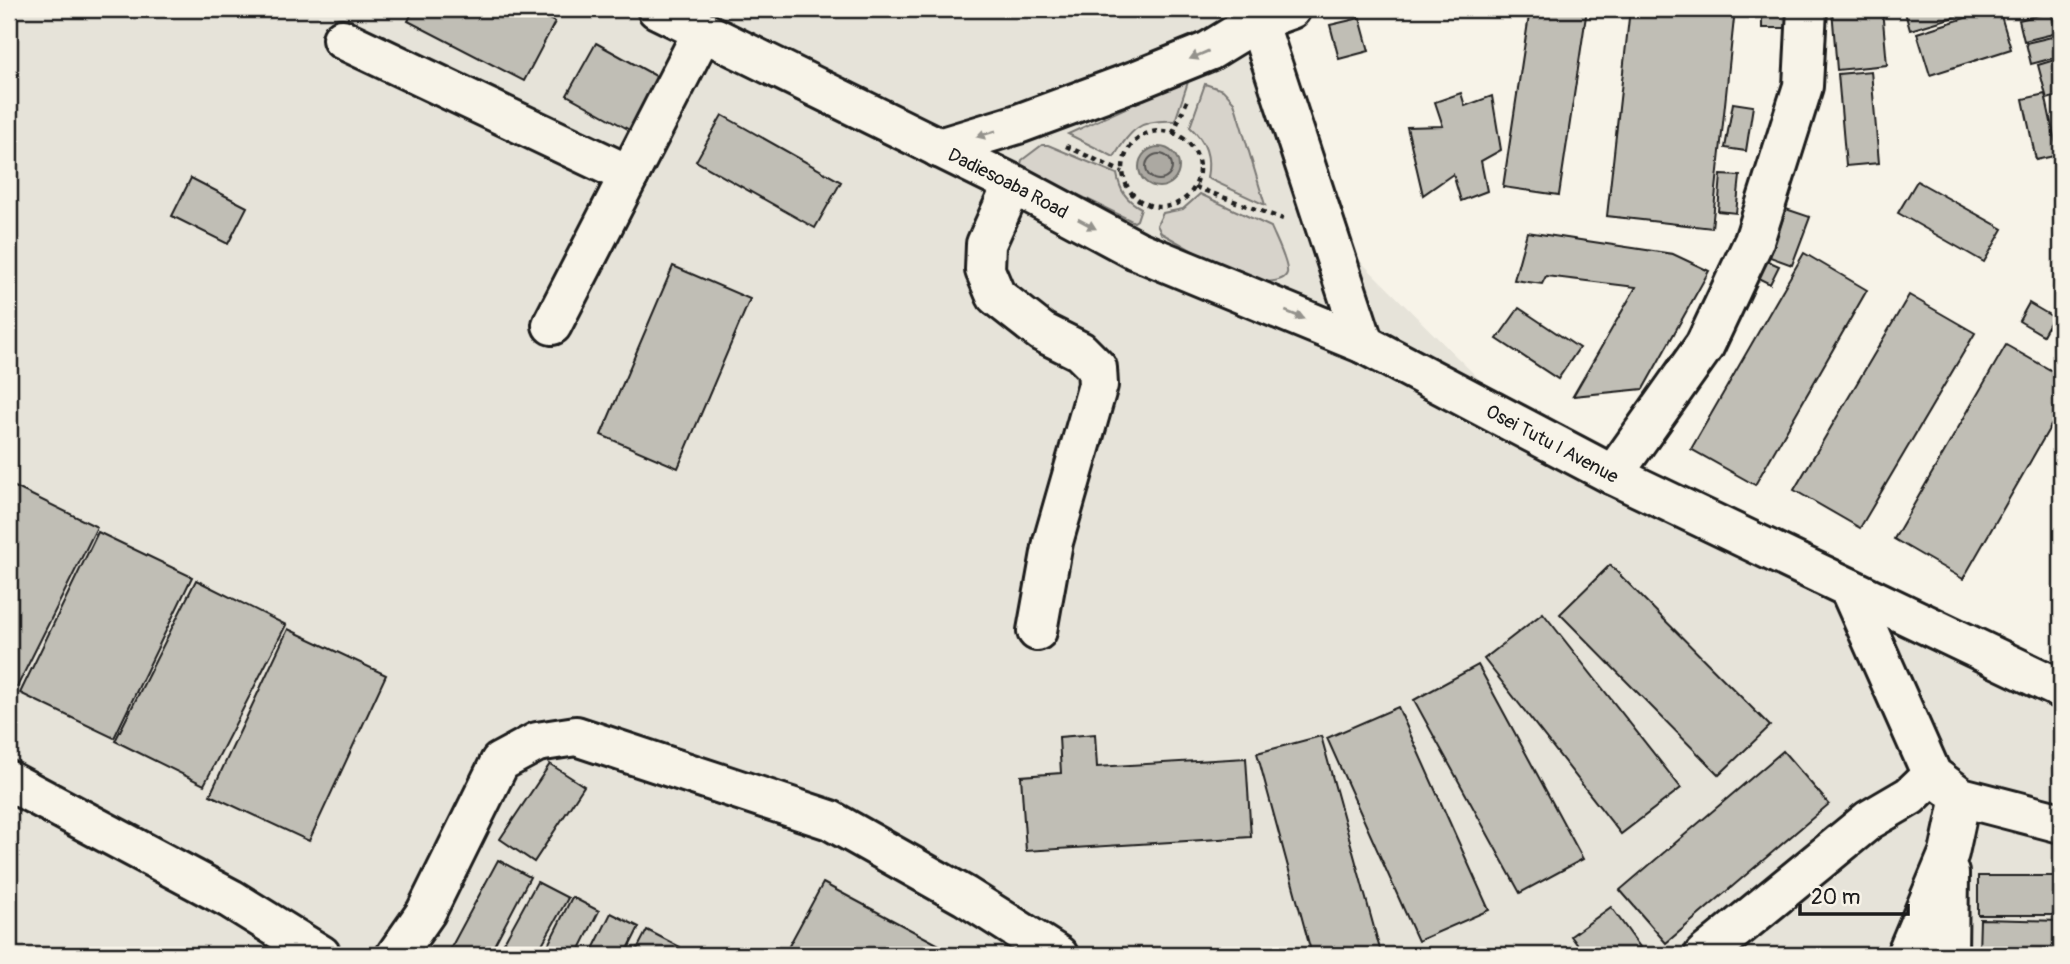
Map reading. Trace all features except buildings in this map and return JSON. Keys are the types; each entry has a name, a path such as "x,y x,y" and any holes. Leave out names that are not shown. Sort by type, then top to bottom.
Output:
{"street":[{"name":"Dadiesoaba Road","path":"657,9 1013,184 1136,250 1364,344"},
{"path":"1613,475 1705,345 1754,241 1803,86 1807,9"},
{"path":"939,148 1018,124 1209,51 1268,13 1328,235 1364,344"},
{"path":"552,325 703,31"},
{"path":"342,39 629,175"},
{"path":"1013,184 986,244 985,270 996,296 1042,332 1080,351 1097,368 1098,385 1053,542 1037,631"},
{"name":"Osei Tutu I Avenue","path":"1364,344 1613,475 2061,689"},
{"path":"1849,588 1947,786 1948,955"},
{"path":"396,955 426,912 500,762 537,741 576,736 830,820 965,896 1058,955"},
{"path":"9,781 231,899 321,955"},
{"path":"1704,955 1869,820 1910,796 1947,786 2061,823"},
{"path":"1906,955 1949,853"}],"path":[{"path":"1158,130 1174,133 1185,139 1194,149 1199,162 1195,187 1187,197 1165,207 1141,202 1125,184 1122,172 1124,157 1132,144 1144,135 1158,130"},
{"path":"1195,187 1328,235"}],"shaded area":[{"path":"9,9 1272,9 1357,258 1482,382 1647,470 2061,670 2061,955 9,955"},
{"path":"1189,79 1175,121 1153,122 1138,128 1126,139 1114,157 1068,134"},
{"path":"1205,84 1223,90 1234,102 1265,205 1207,178 1206,150 1190,127"},
{"path":"1042,145 1048,145 1117,174 1124,194 1141,208 1137,220 1134,222 1023,168 1022,160"},
{"path":"1200,194 1271,227 1286,263 1285,277 1269,282 1247,279 1161,233 1157,225 1163,213 1183,209"}],"water":[{"path":"1159,147 1173,153 1179,167 1173,181 1159,187 1145,181 1139,167 1145,153"}]}
